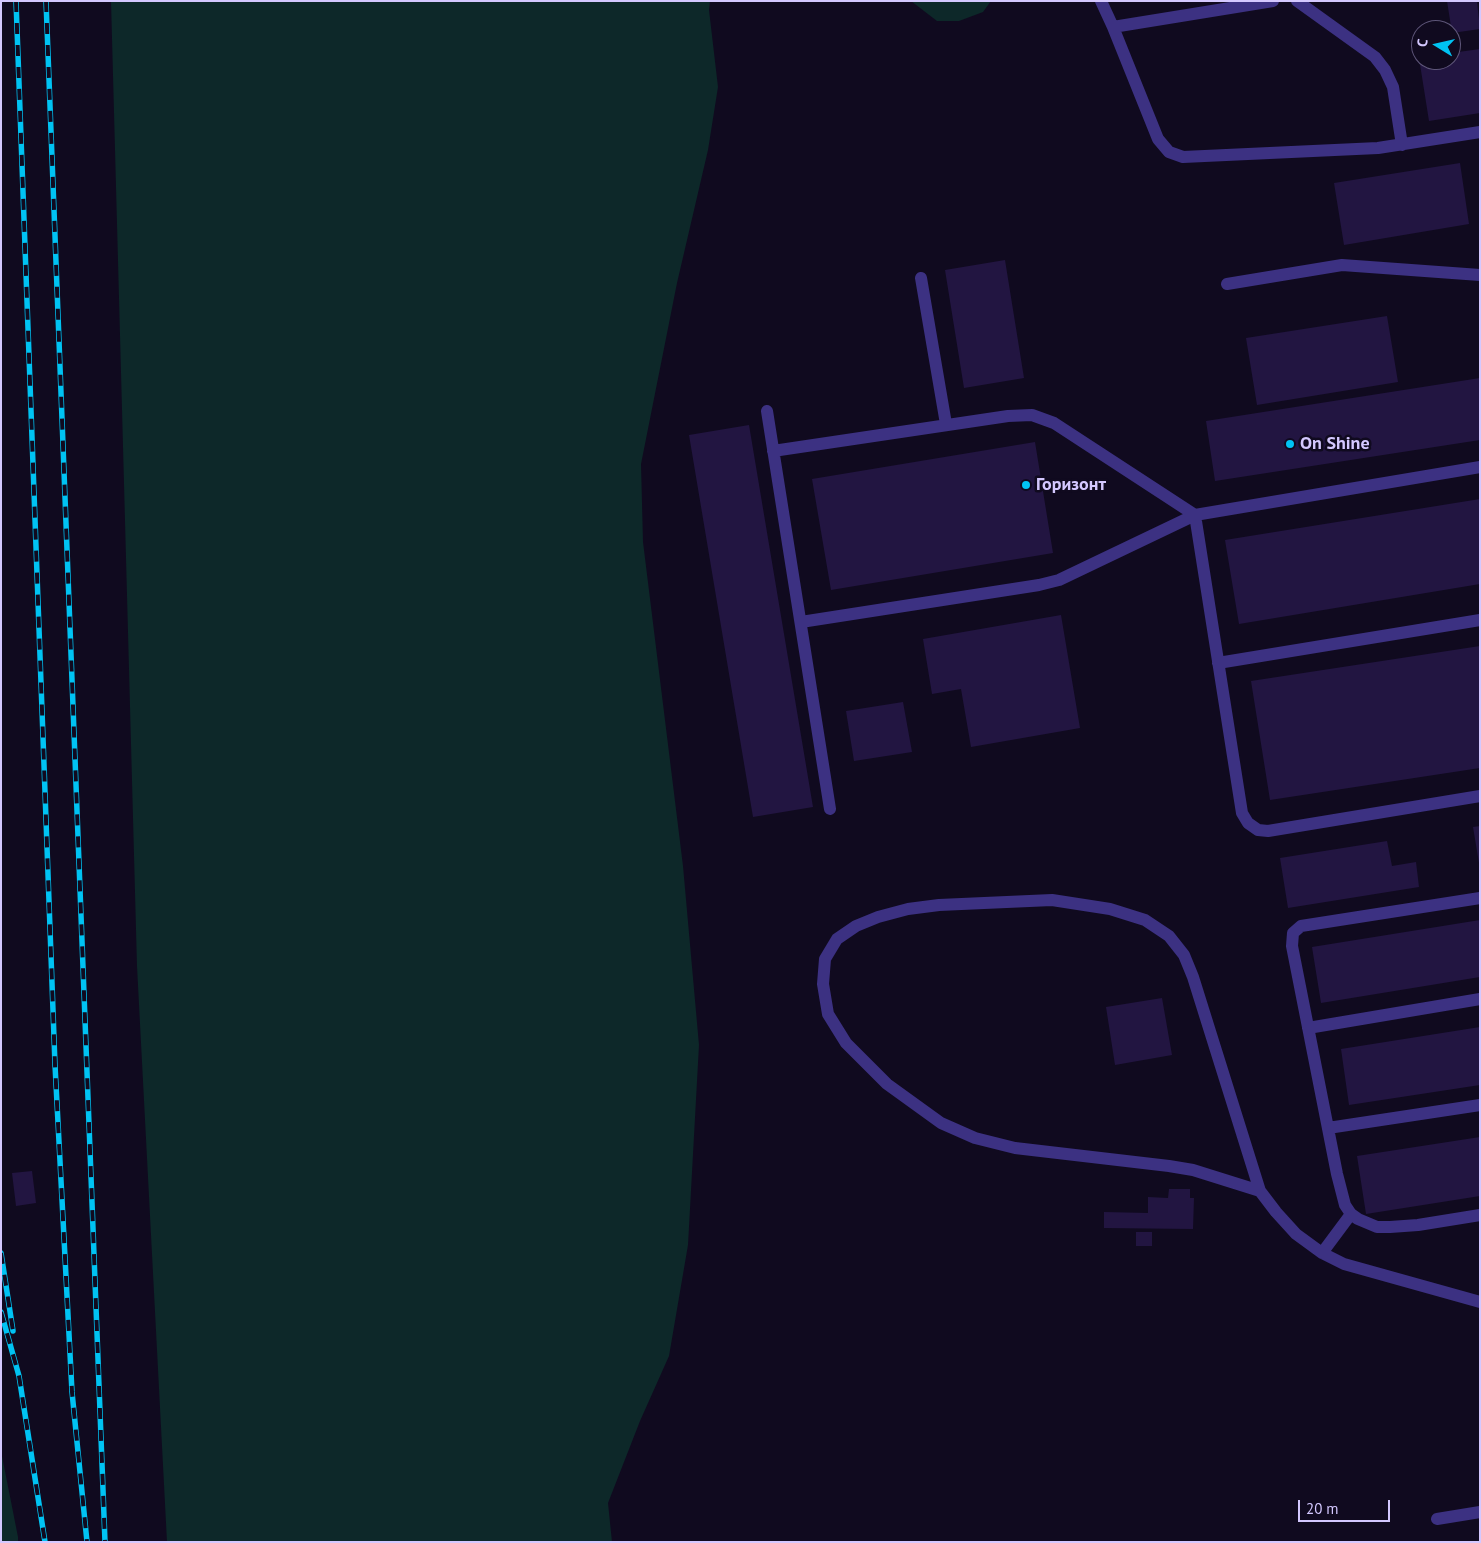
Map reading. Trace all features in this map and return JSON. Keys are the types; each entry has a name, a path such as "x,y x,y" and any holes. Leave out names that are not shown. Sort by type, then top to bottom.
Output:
{"lane":[{"path":"1101,1 1158,139 1169,152 1183,157 1378,148 1480,132"},
{"path":"1113,27 1273,1"},
{"path":"1297,1 1375,57 1385,70 1393,87 1402,145"},
{"path":"1227,284 1342,265 1480,275"},
{"path":"921,278 946,424"},
{"path":"767,411 830,809"},
{"path":"773,451 1008,416 1032,415 1054,423 1195,515 1242,813 1248,823 1258,830 1268,831 1480,796"},
{"path":"801,622 1046,584 1059,580 1195,515 1480,467"},
{"path":"1218,663 1480,620"},
{"path":"1480,898 1301,926 1293,933 1292,946 1342,1198 1351,1214 1367,1224 1390,1227 1418,1225 1480,1215"},
{"path":"1260,1191 1193,1170 1015,1148 975,1138 941,1123 887,1084 846,1043 828,1014 823,984 826,959 837,939 856,926 878,917 908,909 939,905 1052,900 1110,909 1145,920 1169,936 1184,955 1193,977 1260,1191 1296,1234 1322,1253 1344,1264 1480,1302"},
{"path":"1308,1028 1480,999"},
{"path":"1328,1128 1480,1105"},
{"path":"1322,1253 1351,1214"},
{"path":"1437,1519 1480,1512"}],"green space":[{"path":"111,1 710,1 709,10 718,87 708,150 677,283 641,464 643,542 683,866 699,1045 688,1245 669,1356 640,1421 608,1503 612,1542 167,1542 137,966"},
{"path":"911,1 991,1 983,12 959,21 937,21"},
{"path":"1,1451 18,1537 18,1542 1,1542"}],"building":[{"path":"1447,1 1477,1 1480,29 1461,32 1461,20 1450,20"},
{"path":"1480,49 1480,113 1429,121 1421,70 1461,70 1461,52"},
{"path":"1460,163 1469,224 1344,245 1334,183"},
{"path":"1005,260 1024,378 964,388 945,270"},
{"path":"1387,316 1398,382 1257,405 1246,338"},
{"path":"1480,378 1480,440 1215,481 1206,421"},
{"path":"749,425 813,807 753,817 689,435"},
{"path":"1035,442 1053,553 831,590 812,479"},
{"path":"1480,499 1480,584 1239,624 1225,540"},
{"path":"1061,615 1080,728 971,747 961,689 932,694 923,639"},
{"path":"1480,646 1480,768 1270,800 1251,681"},
{"path":"903,702 912,752 854,761 846,711"},
{"path":"1480,826 1480,863 1479,863 1473,827"},
{"path":"1387,841 1392,866 1416,862 1419,887 1288,908 1280,858"},
{"path":"1480,920 1480,977 1321,1003 1312,947"},
{"path":"1162,998 1172,1055 1115,1065 1106,1007"},
{"path":"1480,1027 1480,1085 1349,1105 1341,1049"},
{"path":"1480,1137 1480,1196 1366,1214 1357,1156"},
{"path":"32,1171 36,1203 16,1206 12,1173"},
{"path":"1169,1189 1190,1189 1190,1198 1194,1198 1193,1229 1104,1228 1104,1212 1148,1213 1148,1197 1168,1198"},
{"path":"1136,1232 1152,1232 1152,1246 1136,1246"}],"railway":[{"path":"16,1 55,1065 72,1392 87,1542"},
{"path":"46,1 105,1542"},
{"path":"1,1253 13,1331"},
{"path":"1,1312 19,1376 45,1542"}],"place":[{"name":"On Shine","path":"1290,444"},
{"name":"Горизонт","path":"1026,485"}]}
